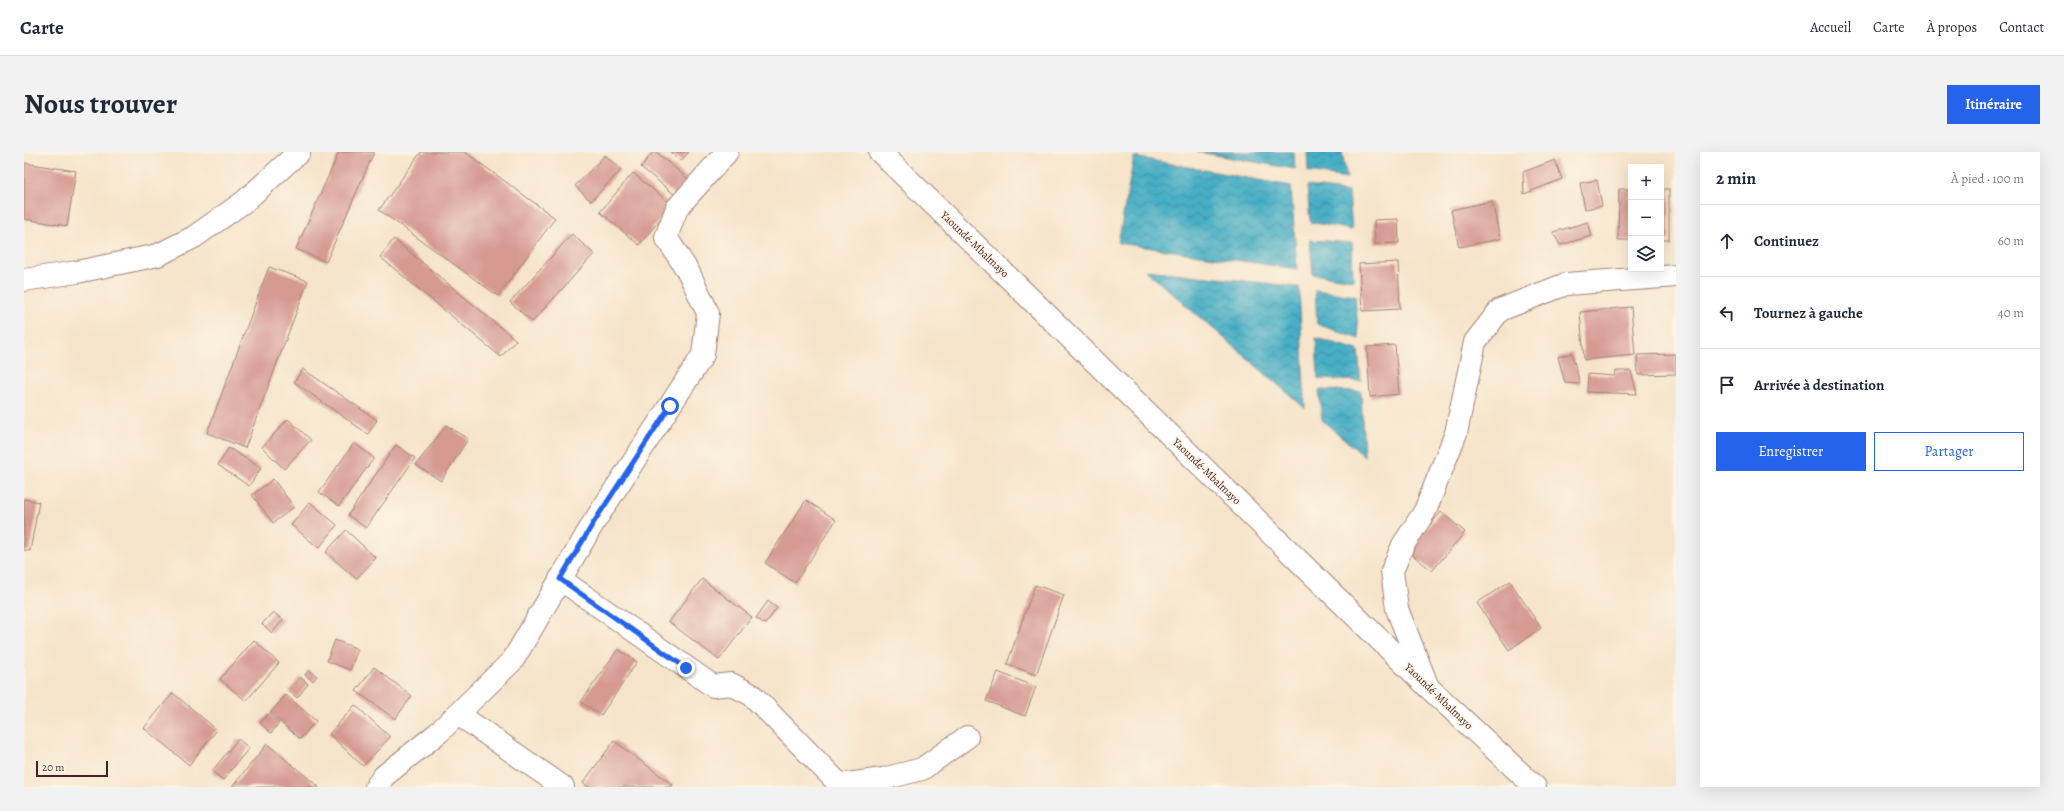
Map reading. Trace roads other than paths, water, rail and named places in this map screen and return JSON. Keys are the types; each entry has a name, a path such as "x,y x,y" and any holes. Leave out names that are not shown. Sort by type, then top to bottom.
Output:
{"main road":[{"path":"24,280 77,272 158,255 194,237 245,201 299,152"},
{"path":"376,787 384,776 438,733 513,660 594,522 703,355 708,313 689,272 666,237 677,208 727,152"},
{"name":"Yaoundé-Mbalmayo","path":"880,152 1428,686 1535,787"},
{"path":"1428,686 1397,609 1392,571 1403,545 1425,511 1456,433 1475,342 1500,310 1566,284 1676,276"},
{"path":"560,579 713,686 731,684 752,695 840,785 883,779 922,769 967,737"},
{"path":"458,714 563,787"}],"water":[{"path":"1198,152 1294,152 1295,169"},
{"path":"1307,152 1342,152 1347,178 1308,172"},
{"path":"1134,157 1291,186 1297,269 1118,243"},
{"path":"1307,186 1349,192 1352,230 1310,222"},
{"path":"1310,240 1352,243 1353,280 1313,274"},
{"path":"1145,270 1299,287 1305,408"},
{"path":"1315,290 1355,296 1359,339 1317,324"},
{"path":"1316,338 1358,350 1361,381 1318,379"},
{"path":"1319,390 1361,391 1364,456 1322,420"}]}
